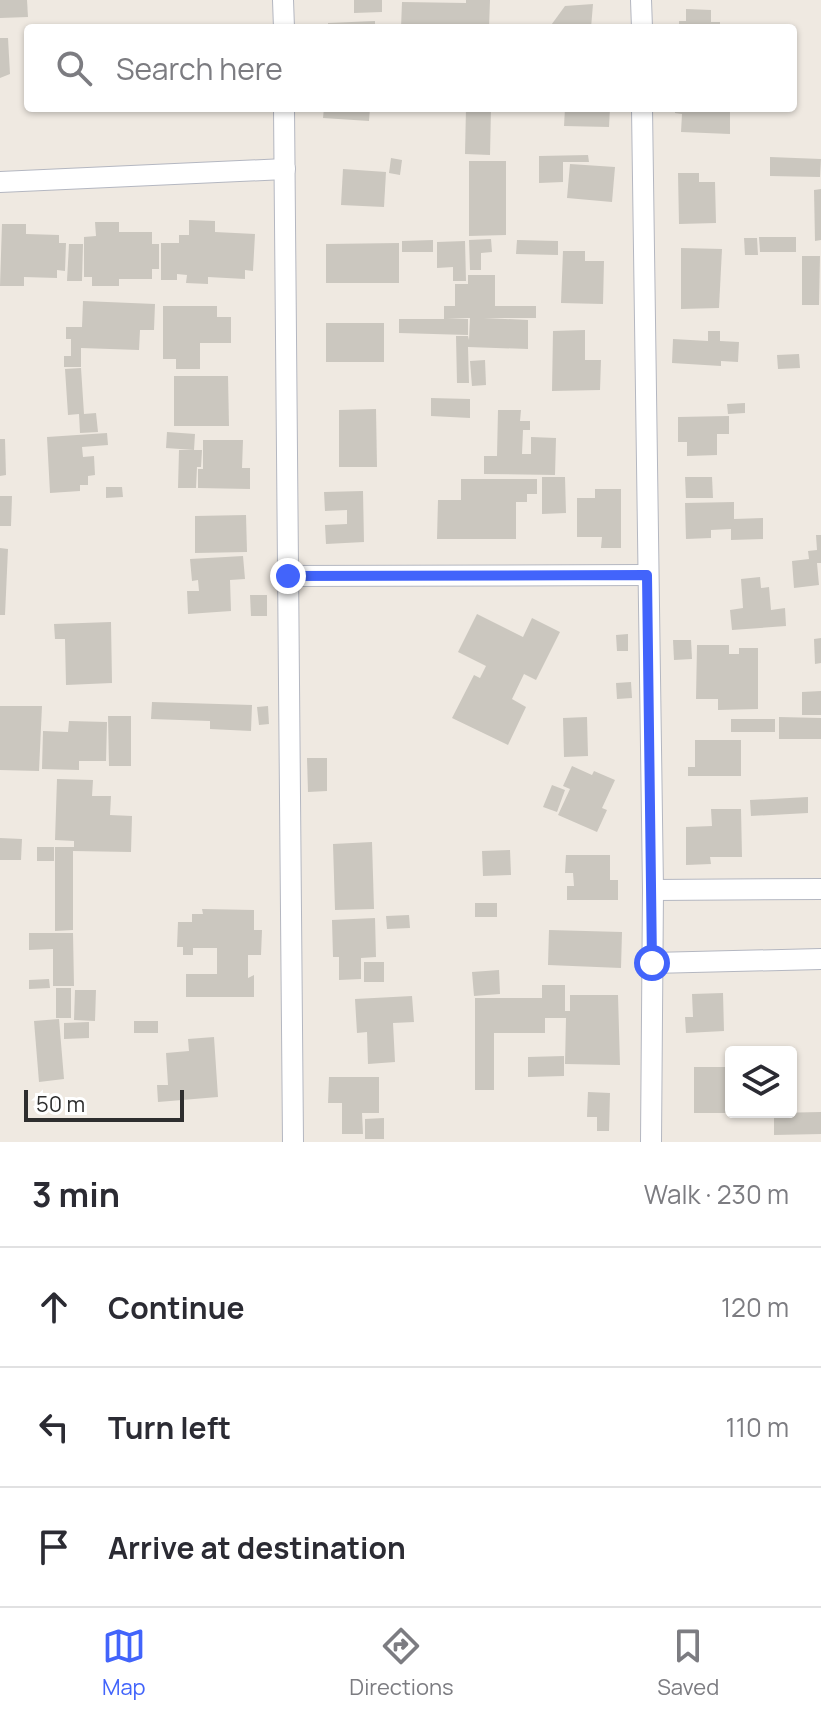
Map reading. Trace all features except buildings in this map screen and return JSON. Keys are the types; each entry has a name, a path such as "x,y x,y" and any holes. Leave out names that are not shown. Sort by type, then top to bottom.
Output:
{"street":[{"path":"283,0 284,24"},
{"path":"641,0 642,24"},
{"path":"284,112 293,1142"},
{"path":"642,112 653,890 651,1142"},
{"path":"0,182 285,169"},
{"path":"288,576 647,575"},
{"path":"653,890 821,889"},
{"path":"652,963 821,959"}],"route":[{"path":"288,576 647,575 652,963"}]}
